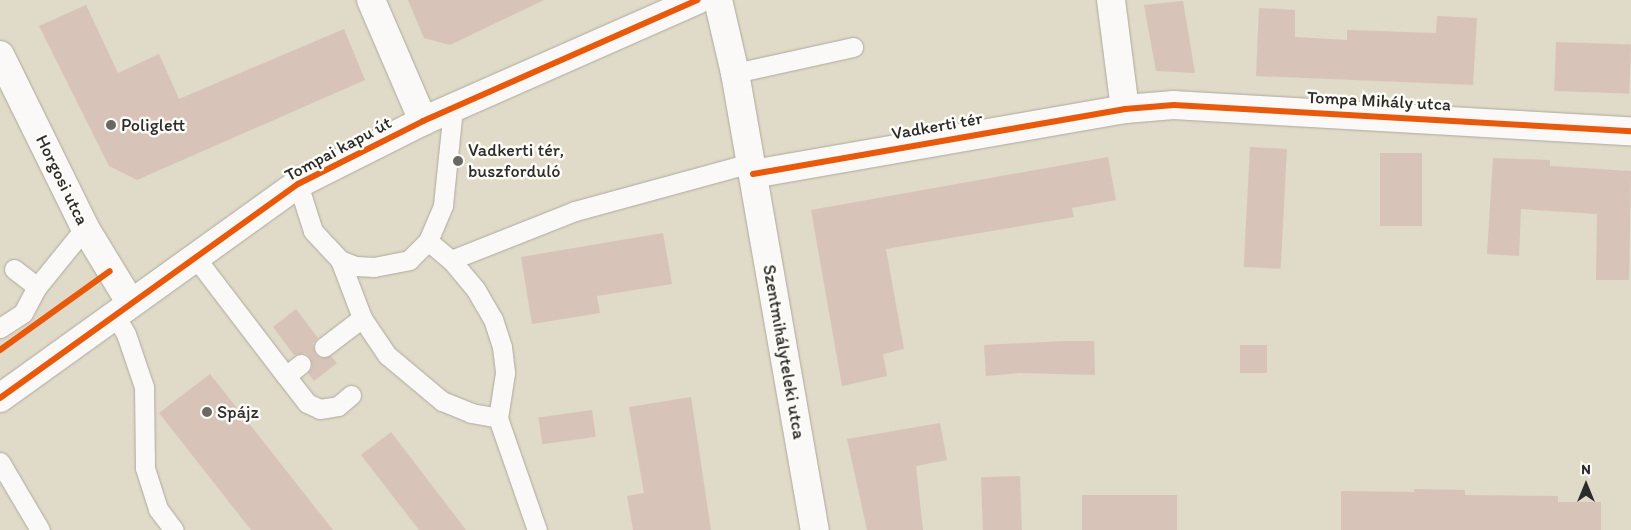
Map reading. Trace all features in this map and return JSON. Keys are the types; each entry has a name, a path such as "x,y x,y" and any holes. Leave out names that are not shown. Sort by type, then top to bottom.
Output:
{"street":[{"path":"371,0 423,121"},
{"name":"Tompai kapu út","path":"0,398 122,308 298,184 423,121 697,0"},
{"path":"718,0 735,73 752,168"},
{"path":"1111,0 1125,109"},
{"name":"Horgosi utca","path":"0,55 122,308"},
{"name":"Tompa Mihály utca","path":"1125,109 1174,105 1631,131"},
{"name":"Vadkerti tér","path":"752,168 1125,109"},
{"name":"Szentmihályteleki utca","path":"752,168 816,530"}],"lane":[{"path":"735,73 853,46"},
{"path":"340,260 356,266 391,265 409,260 428,241 444,205 452,108"},
{"path":"451,260 575,212 752,168"},
{"path":"298,184 313,230 340,260 362,318 387,355 442,402 471,414 498,418"},
{"path":"0,328 23,313 37,287 85,228"},
{"path":"428,241 451,260 484,304 502,347 505,373 498,418 537,530"},
{"path":"194,257 307,403 320,409 338,406 351,395"},
{"path":"14,269 37,287"},
{"path":"122,308 126,334 144,387 145,468 158,509 174,530"},
{"path":"324,347 362,318"},
{"path":"286,376 301,364"},
{"path":"2,470 40,530"}],"building":[{"path":"408,0 544,0 450,45 424,38"},
{"path":"1183,1 1195,73 1156,71 1144,5"},
{"path":"86,5 118,73 159,54 179,99 344,29 365,80 137,180 109,166 39,26"},
{"path":"1259,8 1295,10 1295,37 1347,40 1347,30 1436,33 1437,16 1477,18 1473,85 1256,76"},
{"path":"1556,42 1631,45 1629,94 1554,91"},
{"path":"1250,147 1287,149 1281,269 1244,267"},
{"path":"1380,153 1422,153 1422,226 1380,226"},
{"path":"1108,157 1116,200 1072,208 1074,217 886,249 904,349 883,354 887,376 842,386 811,210"},
{"path":"1493,158 1550,160 1550,166 1631,171 1629,280 1596,280 1597,214 1521,209 1519,256 1487,254"},
{"path":"663,233 672,284 597,296 600,313 532,324 521,257"},
{"path":"296,309 318,338 313,343 315,353 320,358 331,356 337,363 314,381 308,373 312,368 310,357 305,353 294,355 273,327"},
{"path":"1094,341 1095,375 1020,373 986,376 984,345"},
{"path":"1240,345 1267,345 1267,373 1240,373"},
{"path":"210,374 333,530 251,530 159,413"},
{"path":"691,397 711,530 633,530 627,496 644,493 629,407"},
{"path":"592,410 596,437 542,444 539,418"},
{"path":"940,423 947,460 916,466 923,530 867,530 847,439"},
{"path":"391,432 466,530 419,530 361,455"},
{"path":"1020,476 1022,530 983,530 981,477"},
{"path":"1414,489 1465,490 1465,495 1558,496 1558,502 1601,502 1601,530 1341,530 1341,491 1414,492"},
{"path":"1082,495 1177,495 1177,530 1082,530"}],"cycle path":[{"path":"0,398 298,184 423,121 697,0"},
{"path":"753,174 1125,109 1174,105 1631,131"},
{"path":"0,350 110,271"}],"place":[{"name":"Poliglett","path":"111,125"},
{"name":"Vadkerti tér, buszforduló","path":"458,161"},
{"name":"Spájz","path":"207,412"}]}
